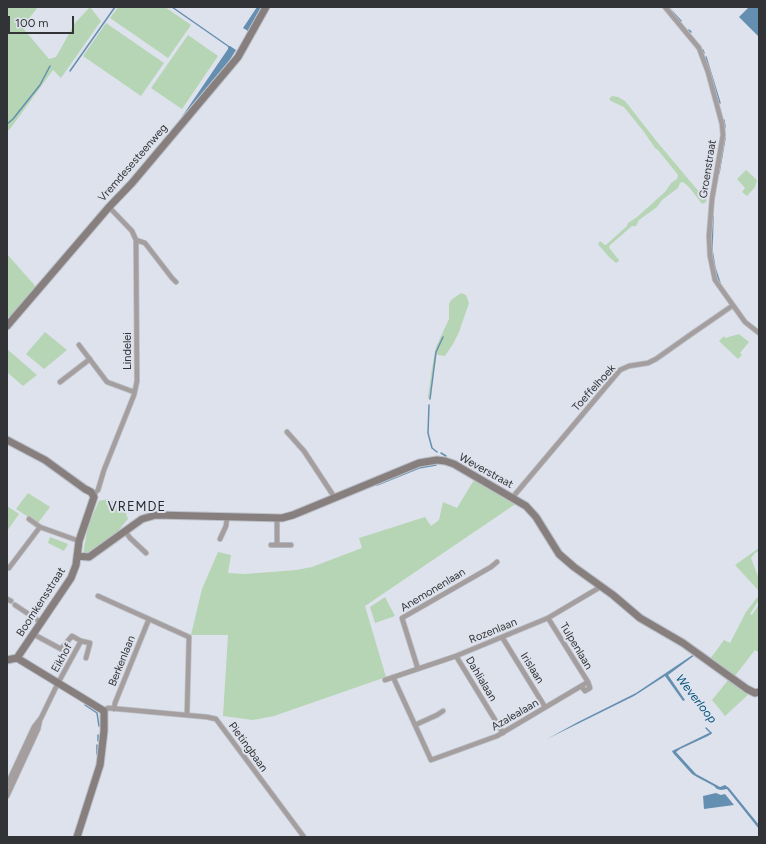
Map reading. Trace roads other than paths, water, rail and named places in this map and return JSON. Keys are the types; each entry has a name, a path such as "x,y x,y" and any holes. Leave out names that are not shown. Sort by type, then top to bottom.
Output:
{"street":[{"name":"Vremdesesteenweg","path":"7,326 109,207 132,183 238,57 266,7"},
{"name":"Groenstraat","path":"665,7 699,48 721,117 723,135 711,209 709,249 715,280 744,322 759,333"},
{"path":"109,207 132,231 136,240 144,243 176,282"},
{"name":"Lindelei","path":"94,497 98,490 137,381 136,240"},
{"name":"Toeffelhoek","path":"512,498 620,370 629,366 656,360 732,306"},
{"path":"79,345 107,382 134,392"},
{"path":"60,382 90,359"},
{"path":"287,432 304,451 335,498"},
{"path":"7,440 45,460 91,492 94,497"},
{"name":"Weverstraat","path":"125,531 142,519 156,515 278,518 293,515 419,463 437,460 454,464 531,511 559,554 574,567 602,586 640,618 683,643 747,689 753,692 759,692"},
{"name":"Boomkensstraat","path":"17,658 71,578 76,565 79,541 94,497"},
{"path":"220,539 226,526 227,517"},
{"path":"277,545 278,518"},
{"path":"29,519 40,527 79,541"},
{"path":"7,567 8,568 40,527"},
{"path":"77,556 89,557 125,531 130,538 146,553"},
{"path":"271,545 291,545"},
{"name":"Anemonenlaan","path":"418,669 402,618 491,567 497,562"},
{"name":"Rozenlaan","path":"385,680 456,656 548,618 602,586"},
{"path":"98,596 189,637 187,715"},
{"path":"15,605 42,623"},
{"name":"Tulpenlaan","path":"548,618 588,682"},
{"name":"Berkenlaan","path":"114,709 115,703 149,620"},
{"name":"Eikhof","path":"33,634 62,649 72,636 81,641 90,643 86,658"},
{"name":"Irislaan","path":"502,637 546,708"},
{"name":"Eikhof","path":"15,773 34,727 41,718 81,641"},
{"name":"Dahlialaan","path":"456,656 503,733"},
{"path":"7,660 17,658 104,711 104,731 100,765 77,837"},
{"path":"393,678 415,725 443,711"},
{"name":"Azalealaan","path":"415,725 431,760 498,736 581,686 585,691 590,688 588,682"},
{"name":"Pietingbaan","path":"104,711 108,708 216,719 304,837"},
{"path":"7,785 15,773"},
{"path":"7,796 15,773"}],"water":[{"path":"257,7 261,7 248,31 243,28"},
{"path":"749,7 759,8 759,37 739,17"},
{"path":"228,46 236,50 229,61 179,121 228,49"},
{"path":"694,654 695,655 668,675 685,700 683,701 665,676 634,696 547,739 636,693"},
{"path":"711,732 712,733 708,736 676,752 696,774 720,787 725,785 729,788 759,825 759,829 727,789 717,789 692,774 672,751"},
{"path":"716,793 721,795 725,794 734,805 704,809 703,796"}],"waterway":[{"path":"70,71 115,7"},
{"path":"172,7 228,46"},
{"path":"668,7 681,21"},
{"path":"706,57 720,103"},
{"path":"7,124 13,119 40,85 50,66"},
{"path":"724,120 725,127"},
{"path":"719,173 725,138"},
{"path":"713,216 712,250 715,268 720,283"},
{"name":"Weverloop","path":"430,399 436,352 443,337"},
{"name":"Weverloop","path":"429,405 428,433 432,448 437,452"},
{"name":"Weverloop","path":"441,453 446,456"},
{"path":"377,485 419,468 436,465"},
{"path":"85,705 97,713 99,726"},
{"name":"Weverloop","path":"706,728 711,733 710,734"},
{"path":"98,735 98,741"},
{"path":"97,745 97,754"},
{"path":"7,790 9,786"}],"district":[{"name":"VREMDE","path":"137,507"}]}
